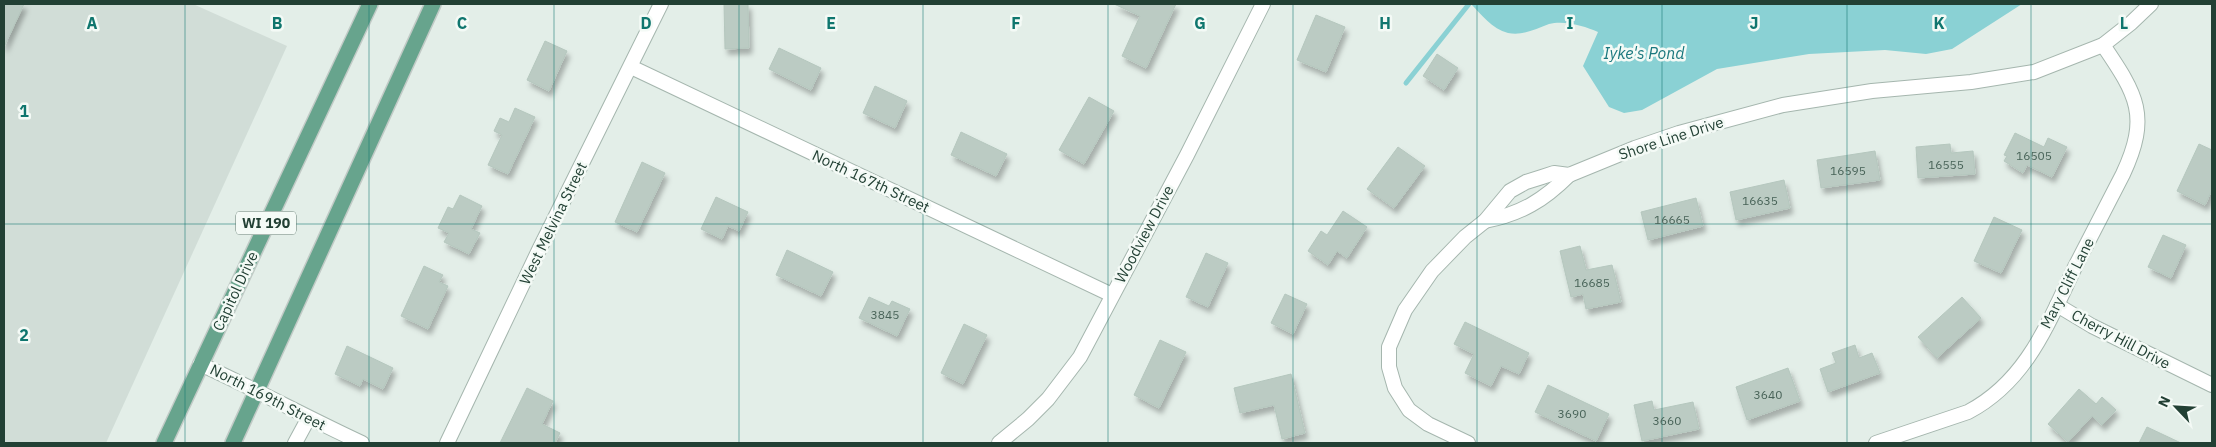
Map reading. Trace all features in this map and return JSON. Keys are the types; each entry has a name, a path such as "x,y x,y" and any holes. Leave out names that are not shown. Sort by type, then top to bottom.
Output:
{"main road":[{"name":"Capitol Drive","path":"164,443 370,4"},
{"path":"233,443 433,4"}],"street":[{"name":"West Melvina Street","path":"447,443 539,250 661,4"},
{"name":"Woodview Drive","path":"999,443 1028,419 1064,380 1084,349 1263,4"},
{"name":"Shore Line Drive","path":"1468,443 1428,424 1409,410 1395,388 1389,367 1389,346 1405,310 1432,271 1461,241 1486,221 1510,191 1526,182 1554,174 1569,175 1635,148 1679,133 1783,105 1872,91 1971,82 2034,72 2103,45 2131,24 2151,4"},
{"name":"Mary Cliff Lane","path":"1876,443 1968,412 2007,385 2029,358 2132,154 2138,128 2136,106 2127,81 2103,45"},
{"name":"North 167th Street","path":"630,67 1112,295"},
{"path":"1486,221 1521,211 1555,188 1569,175"},
{"name":"Cherry Hill Drive","path":"2057,305 2092,326 2212,385"},
{"name":"North 169th Street","path":"200,364 257,390 308,419 362,443"},
{"path":"295,443 308,419"}],"shaded area":[{"path":"4,4 193,4 287,46 106,443 4,443"}],"water":[{"name":"Iyke's Pond","path":"1471,4 2022,4 1952,49 1926,54 1885,50 1809,54 1717,69 1642,110 1624,113 1609,107 1583,66 1598,32 1568,23 1555,23 1524,33 1508,33 1492,25"}],"building":[{"path":"4,4 24,4 4,47"},
{"path":"724,4 748,4 749,48 725,49"},
{"path":"1114,4 1176,4 1146,68 1122,56 1140,16"},
{"path":"1316,15 1345,27 1326,72 1297,60"},
{"path":"545,41 567,51 549,91 527,80"},
{"path":"779,48 821,68 811,90 769,69"},
{"path":"1437,54 1458,68 1444,90 1423,76"},
{"path":"875,86 907,101 895,128 863,113"},
{"path":"1089,97 1114,111 1084,164 1059,150"},
{"path":"515,108 535,117 508,174 488,165 502,135 494,131 500,118 509,122"},
{"path":"961,132 1007,154 996,176 951,155"},
{"path":"2015,133 2044,147 2048,138 2067,147 2052,177 2027,165 2023,173 2004,161 2007,156 2004,155"},
{"path":"1950,144 1951,153 1973,151 1975,174 1918,178 1916,147"},
{"path":"2199,144 2212,150 2212,190 2205,205 2177,191"},
{"path":"1398,147 1425,166 1394,208 1367,189"},
{"path":"1875,151 1880,180 1821,188 1817,160"},
{"path":"642,162 665,173 637,232 615,222"},
{"path":"1784,180 1790,208 1736,220 1730,192"},
{"path":"460,195 482,206 471,229 480,233 469,254 444,242 449,233 438,228 448,207 453,209"},
{"path":"716,197 748,212 739,231 728,226 722,239 701,229"},
{"path":"1696,198 1703,226 1648,240 1641,212"},
{"path":"1343,211 1367,227 1347,258 1337,251 1328,265 1308,251 1321,231 1327,235"},
{"path":"1994,217 2022,230 2001,273 1974,261"},
{"path":"2163,235 2186,245 2171,278 2148,267"},
{"path":"1580,246 1586,270 1612,265 1621,302 1586,309 1583,294 1571,297 1560,251"},
{"path":"787,250 833,272 821,296 776,275"},
{"path":"1206,253 1228,263 1208,307 1186,297"},
{"path":"424,266 443,275 439,282 448,286 428,329 401,316"},
{"path":"1285,294 1307,304 1293,334 1271,323"},
{"path":"869,297 889,306 892,301 910,309 897,336 859,318"},
{"path":"1962,297 1981,318 1937,358 1918,337"},
{"path":"1465,322 1529,353 1519,374 1501,366 1491,386 1465,373 1474,354 1454,344"},
{"path":"964,324 987,335 963,384 941,373"},
{"path":"1160,340 1186,352 1159,408 1134,395"},
{"path":"1855,345 1859,358 1872,353 1880,373 1828,392 1820,369 1836,363 1832,353"},
{"path":"347,346 393,368 383,389 363,379 360,386 335,374"},
{"path":"1788,368 1800,401 1747,420 1736,387"},
{"path":"1291,374 1305,433 1282,439 1274,405 1240,413 1234,388"},
{"path":"1548,385 1609,414 1596,441 1535,412"},
{"path":"527,388 553,401 542,424 560,433 555,443 500,443"},
{"path":"2079,389 2096,404 2102,397 2116,410 2102,425 2092,416 2068,442 2048,424"},
{"path":"1652,401 1654,410 1693,402 1699,429 1642,441 1634,405"},
{"path":"2147,427 2181,443 2139,443"}],"waterway":[{"path":"1406,83 1469,4"}]}
